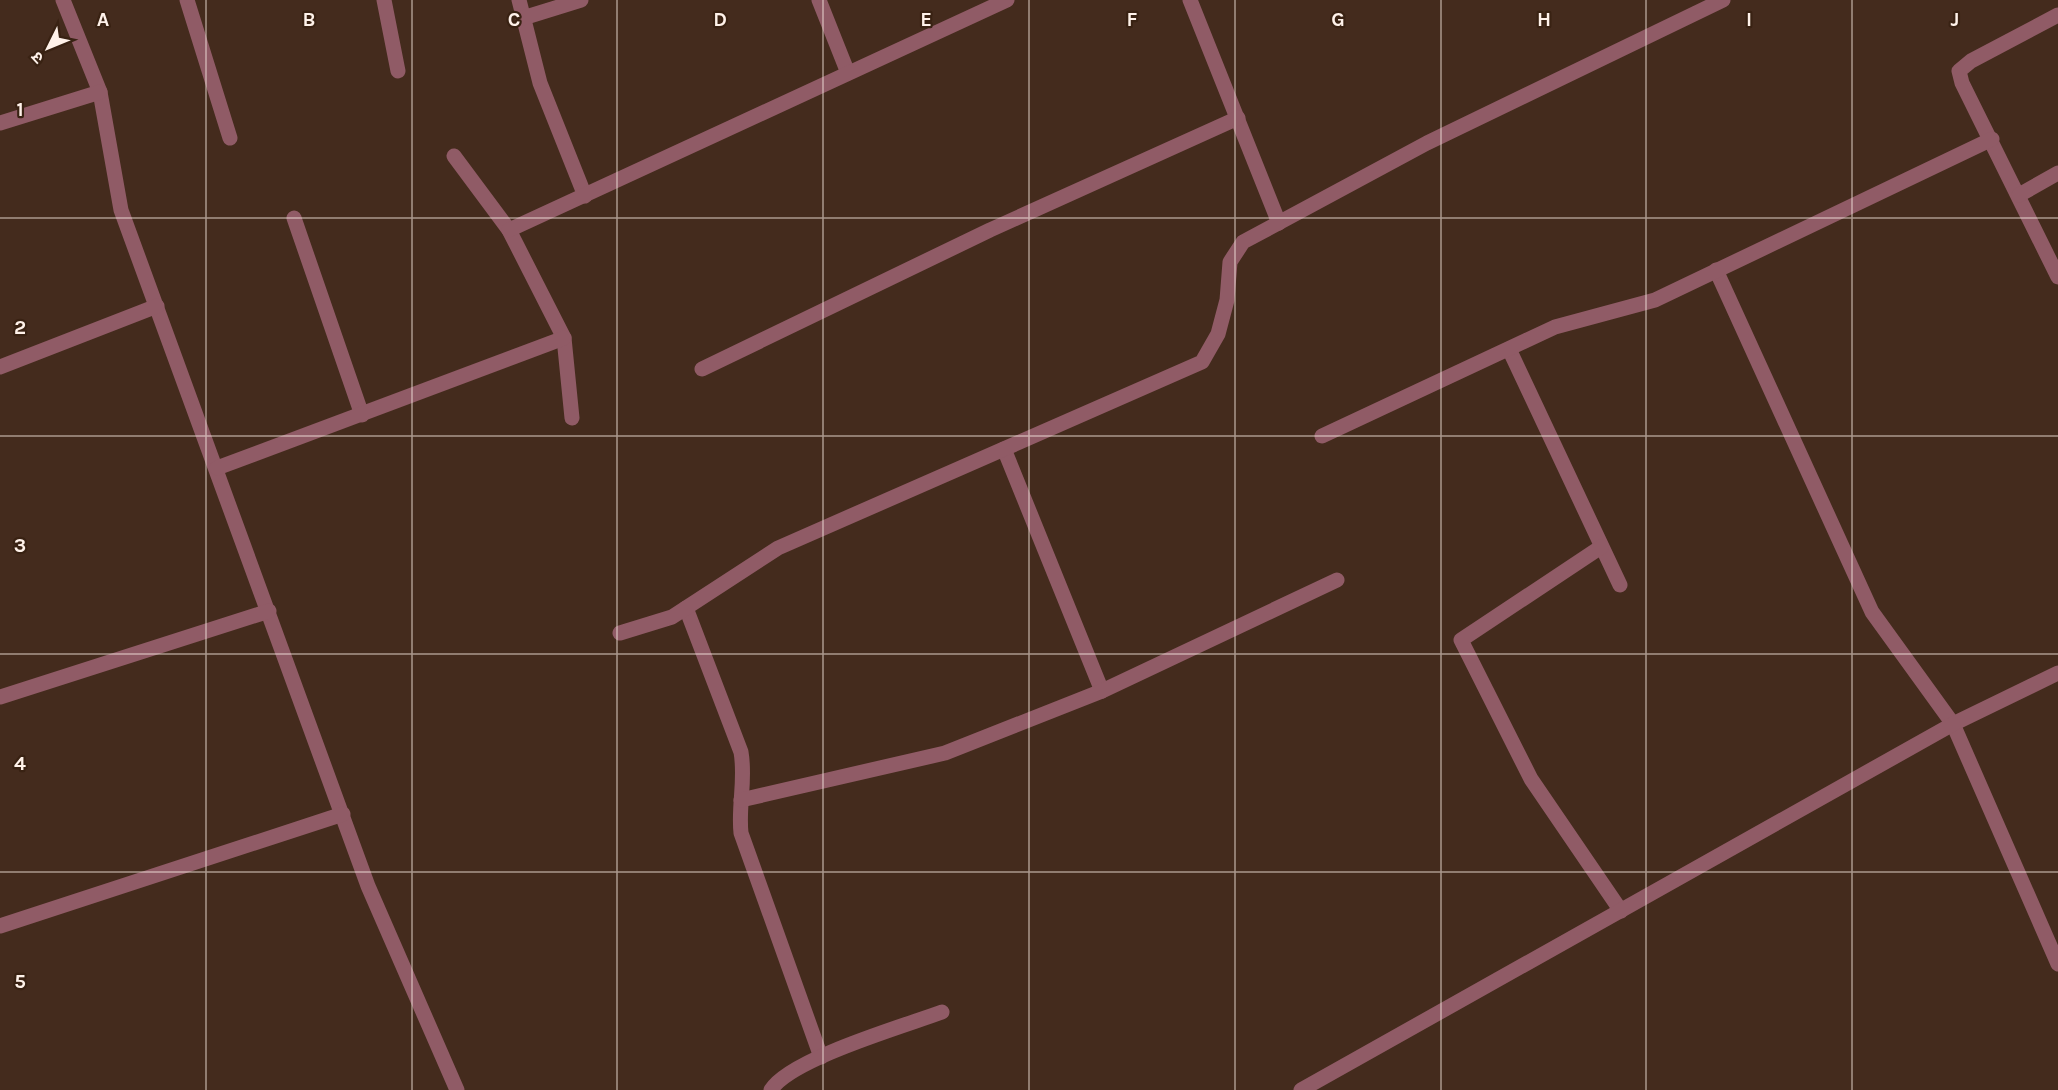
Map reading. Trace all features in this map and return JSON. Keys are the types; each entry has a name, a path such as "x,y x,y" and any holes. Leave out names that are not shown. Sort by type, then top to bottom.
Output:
{"street":[{"path":"63,0 100,92 121,210 368,886 457,1090"},
{"path":"187,0 230,138"},
{"path":"384,0 398,71"},
{"path":"519,0 540,82 585,196"},
{"path":"523,18 581,0"},
{"path":"819,0 848,73"},
{"path":"509,230 1007,0"},
{"path":"1190,0 1279,223"},
{"path":"620,633 672,617 778,548 1202,362 1218,334 1227,300 1230,262 1243,242 1427,143 1723,0"},
{"path":"2058,15 1971,61 1959,71 1962,83 1992,139 2058,277"},
{"path":"0,123 100,92"},
{"path":"702,369 990,230 1238,118"},
{"path":"1322,436 1555,327 1655,300 1992,139"},
{"path":"454,156 509,230 564,338 572,418"},
{"path":"2019,195 2058,173"},
{"path":"294,218 362,415"},
{"path":"1716,270 1872,612 1953,724 2058,964"},
{"path":"0,367 157,306"},
{"path":"217,468 564,338"},
{"path":"1509,349 1620,585"},
{"path":"1004,449 1102,691"},
{"path":"1601,547 1461,640 1531,779 1621,911"},
{"path":"741,800 945,753 1102,691 1337,580"},
{"path":"686,608 741,752 744,771 741,833 821,1057"},
{"path":"0,697 269,611"},
{"path":"1302,1090 1953,724 2058,673"},
{"path":"0,926 342,814"},
{"path":"771,1090 782,1077 821,1057 942,1012"}]}
